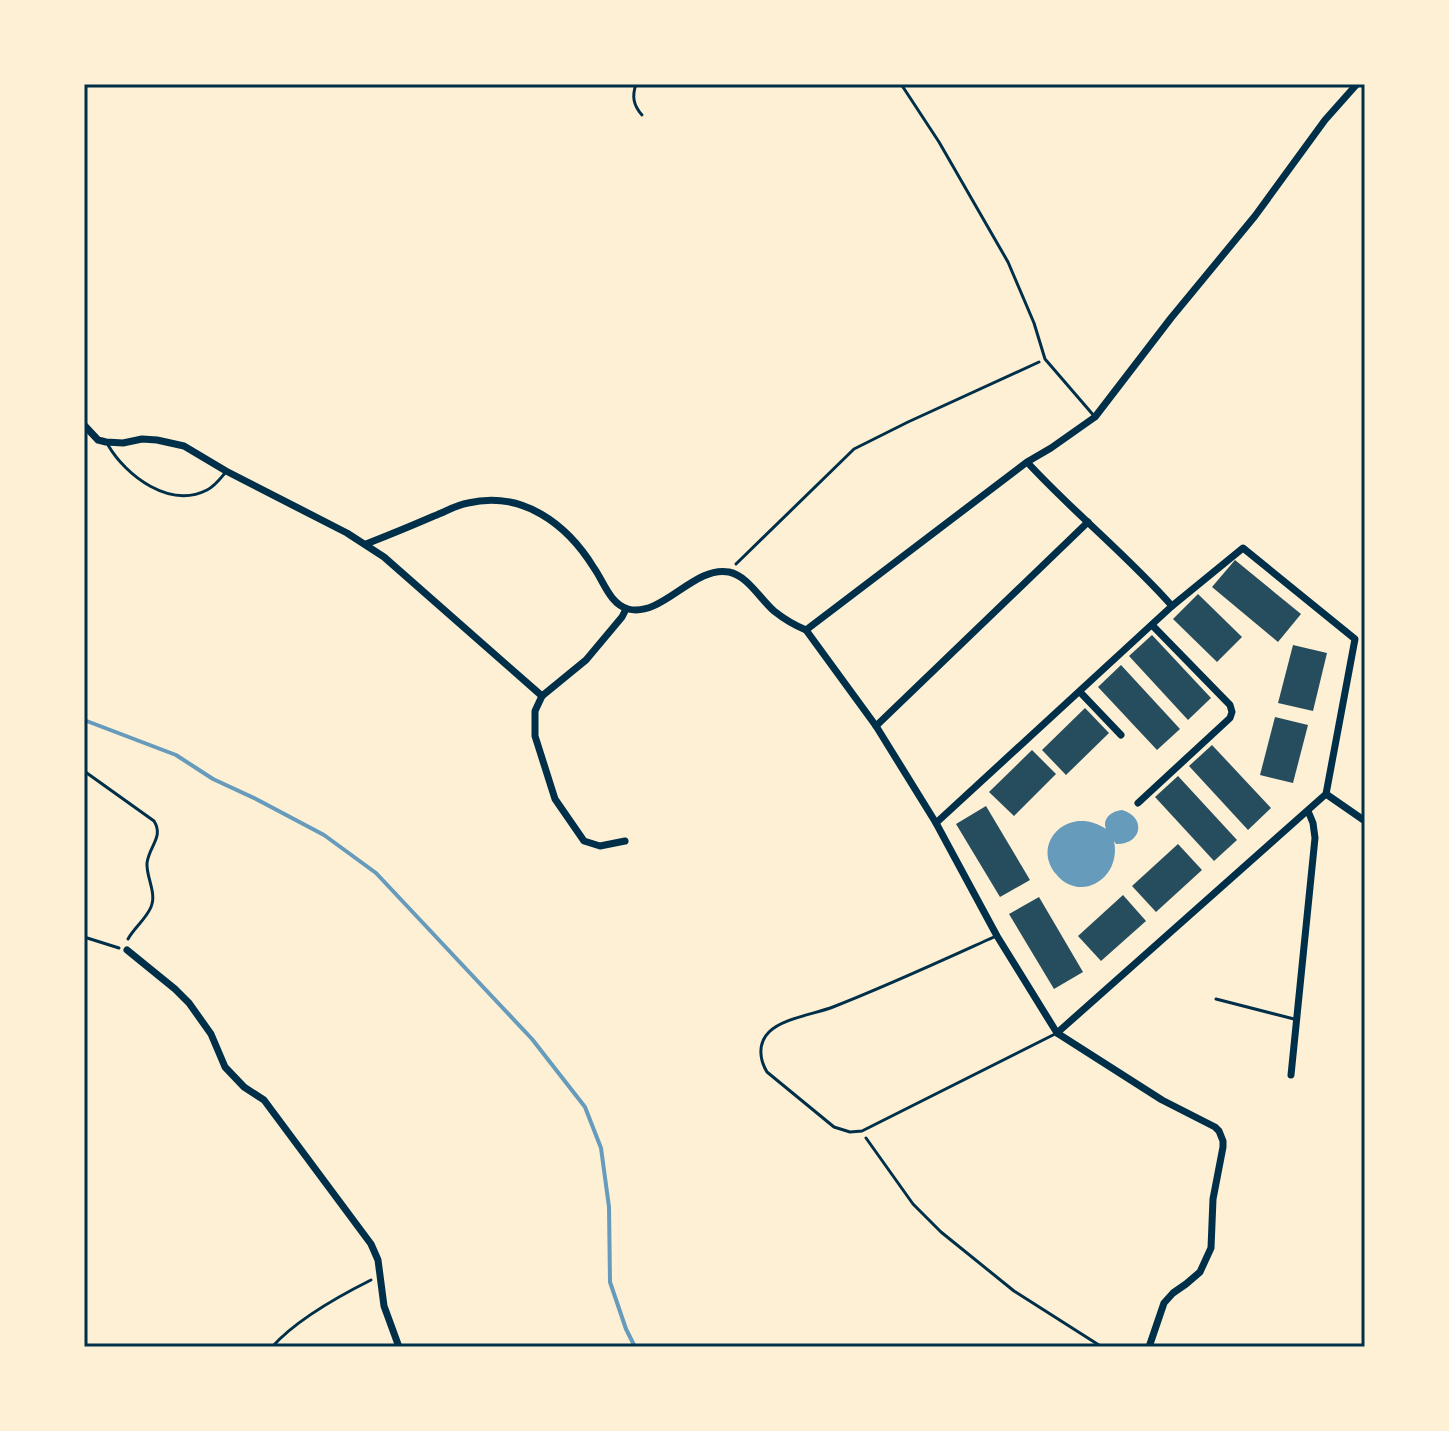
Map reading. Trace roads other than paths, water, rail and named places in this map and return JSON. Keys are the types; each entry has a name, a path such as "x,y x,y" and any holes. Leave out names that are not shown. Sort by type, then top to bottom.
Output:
{"street":[{"path":"806,630 1027,462 1095,417 1255,216 1325,120 1357,84"},
{"path":"84,425 98,440 106,442 123,443 142,439 171,442 196,452 226,471 366,544 542,696"},
{"path":"1027,462 1172,606"},
{"path":"366,544 465,503 500,501 523,505 544,515 566,533 587,556 612,598 626,609 644,609 708,574 728,572 743,579 784,619 806,630 876,726 936,823 997,936 1057,1033 1162,1100 1215,1127 1222,1135 1208,1257 1193,1278 1164,1303 1149,1347"},
{"path":"876,726 1088,522"},
{"path":"936,823 1172,606 1243,548 1355,639 1326,794 1057,1033"},
{"path":"625,841 605,846 584,841 555,799 535,736 535,711 542,696 586,660 626,609"},
{"path":"1138,803 1206,742 1230,718 1232,712 1230,705 1152,625"},
{"path":"1080,692 1121,735"},
{"path":"1326,794 1365,821"},
{"path":"1291,1075 1315,838 1308,811"},
{"path":"127,950 189,1003 211,1034 225,1067 244,1087 264,1100 371,1244 378,1260 384,1306 399,1347"}],"lane":[{"path":"636,84 634,102 642,115"},
{"path":"901,84 939,142 1008,262 1034,323 1045,359 1095,417"},
{"path":"106,442 133,475 151,487 169,493 190,495 207,491 226,471"},
{"path":"997,936 832,1007 778,1025 768,1032 762,1045 761,1059 767,1072 834,1127 850,1132 862,1131 1057,1033"},
{"path":"1216,999 1297,1020"}],"water":[{"path":"1122,810 1135,818 1138,824 1136,836 1125,843 1116,844 1114,841 1112,866 1097,883 1076,887 1066,883 1049,862 1051,839 1058,830 1079,821 1092,822 1106,829 1105,822 1109,816"}],"waterway":[{"path":"84,720 176,755 213,779 324,835 376,873 532,1039 585,1107 601,1148 609,1207 610,1282 635,1347"}]}
